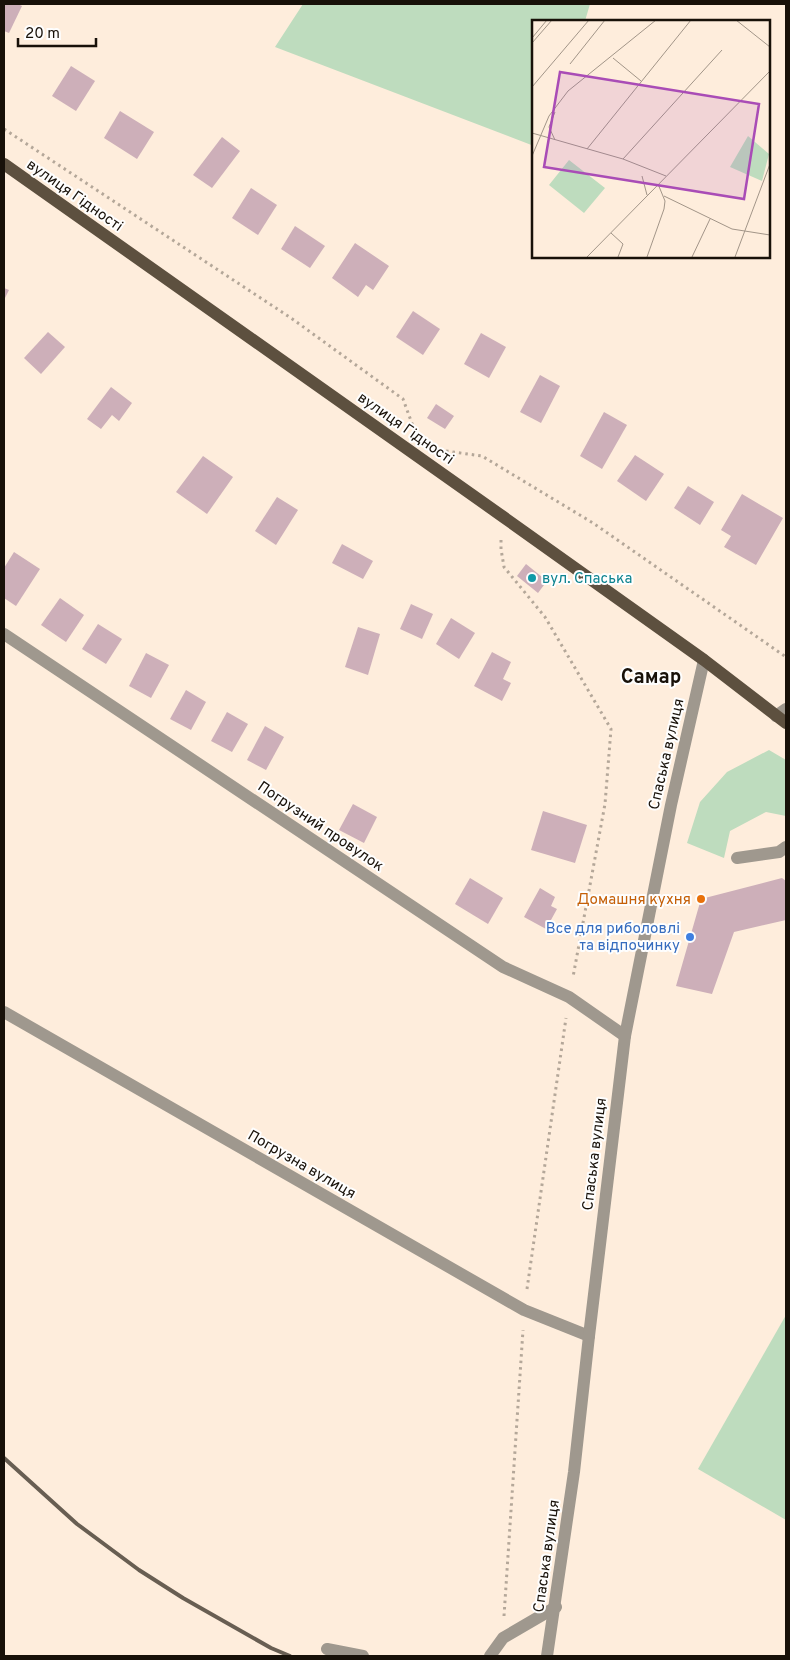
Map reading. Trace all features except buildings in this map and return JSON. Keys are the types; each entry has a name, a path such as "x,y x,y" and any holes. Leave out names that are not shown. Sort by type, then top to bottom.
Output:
{"main road":[{"name":"вулиця Гідності","path":"4,164 783,716"}],"street":[{"name":"Погрузний провулок","path":"4,634 504,967 569,996 625,1036"},
{"name":"Спаська вулиця","path":"548,1656 574,1472 625,1036 671,805 704,660"},
{"path":"736,858 779,852 786,847"},
{"name":"Погрузна вулиця","path":"4,1012 524,1310 589,1336"},
{"path":"490,1656 503,1638 556,1607"},
{"path":"326,1649 363,1656"}],"path":[{"path":"4,129 291,318 402,399 413,428 420,434"},
{"path":"444,451 482,456 593,523 786,657"},
{"path":"502,516 500,549 504,567 545,616 611,729 605,804 569,996 524,1310 503,1638"}],"green space":[{"path":"303,4 590,4 585,20 532,20 532,145 275,47"},
{"path":"769,750 786,760 786,816 766,812 730,831 724,858 687,843 700,802 727,772"},
{"path":"786,1315 786,1520 698,1469"}],"railway":[{"path":"4,1458 77,1524 139,1570 183,1598 271,1648 290,1656"}],"place":[{"name":"вул. Спаська","path":"532,578"},
{"name":"Домашня кухня","path":"701,899"},
{"name":"Все для риболовлі та відпочинку","path":"690,937"}],"district":[{"name":"Самар","path":"651,676"}]}
